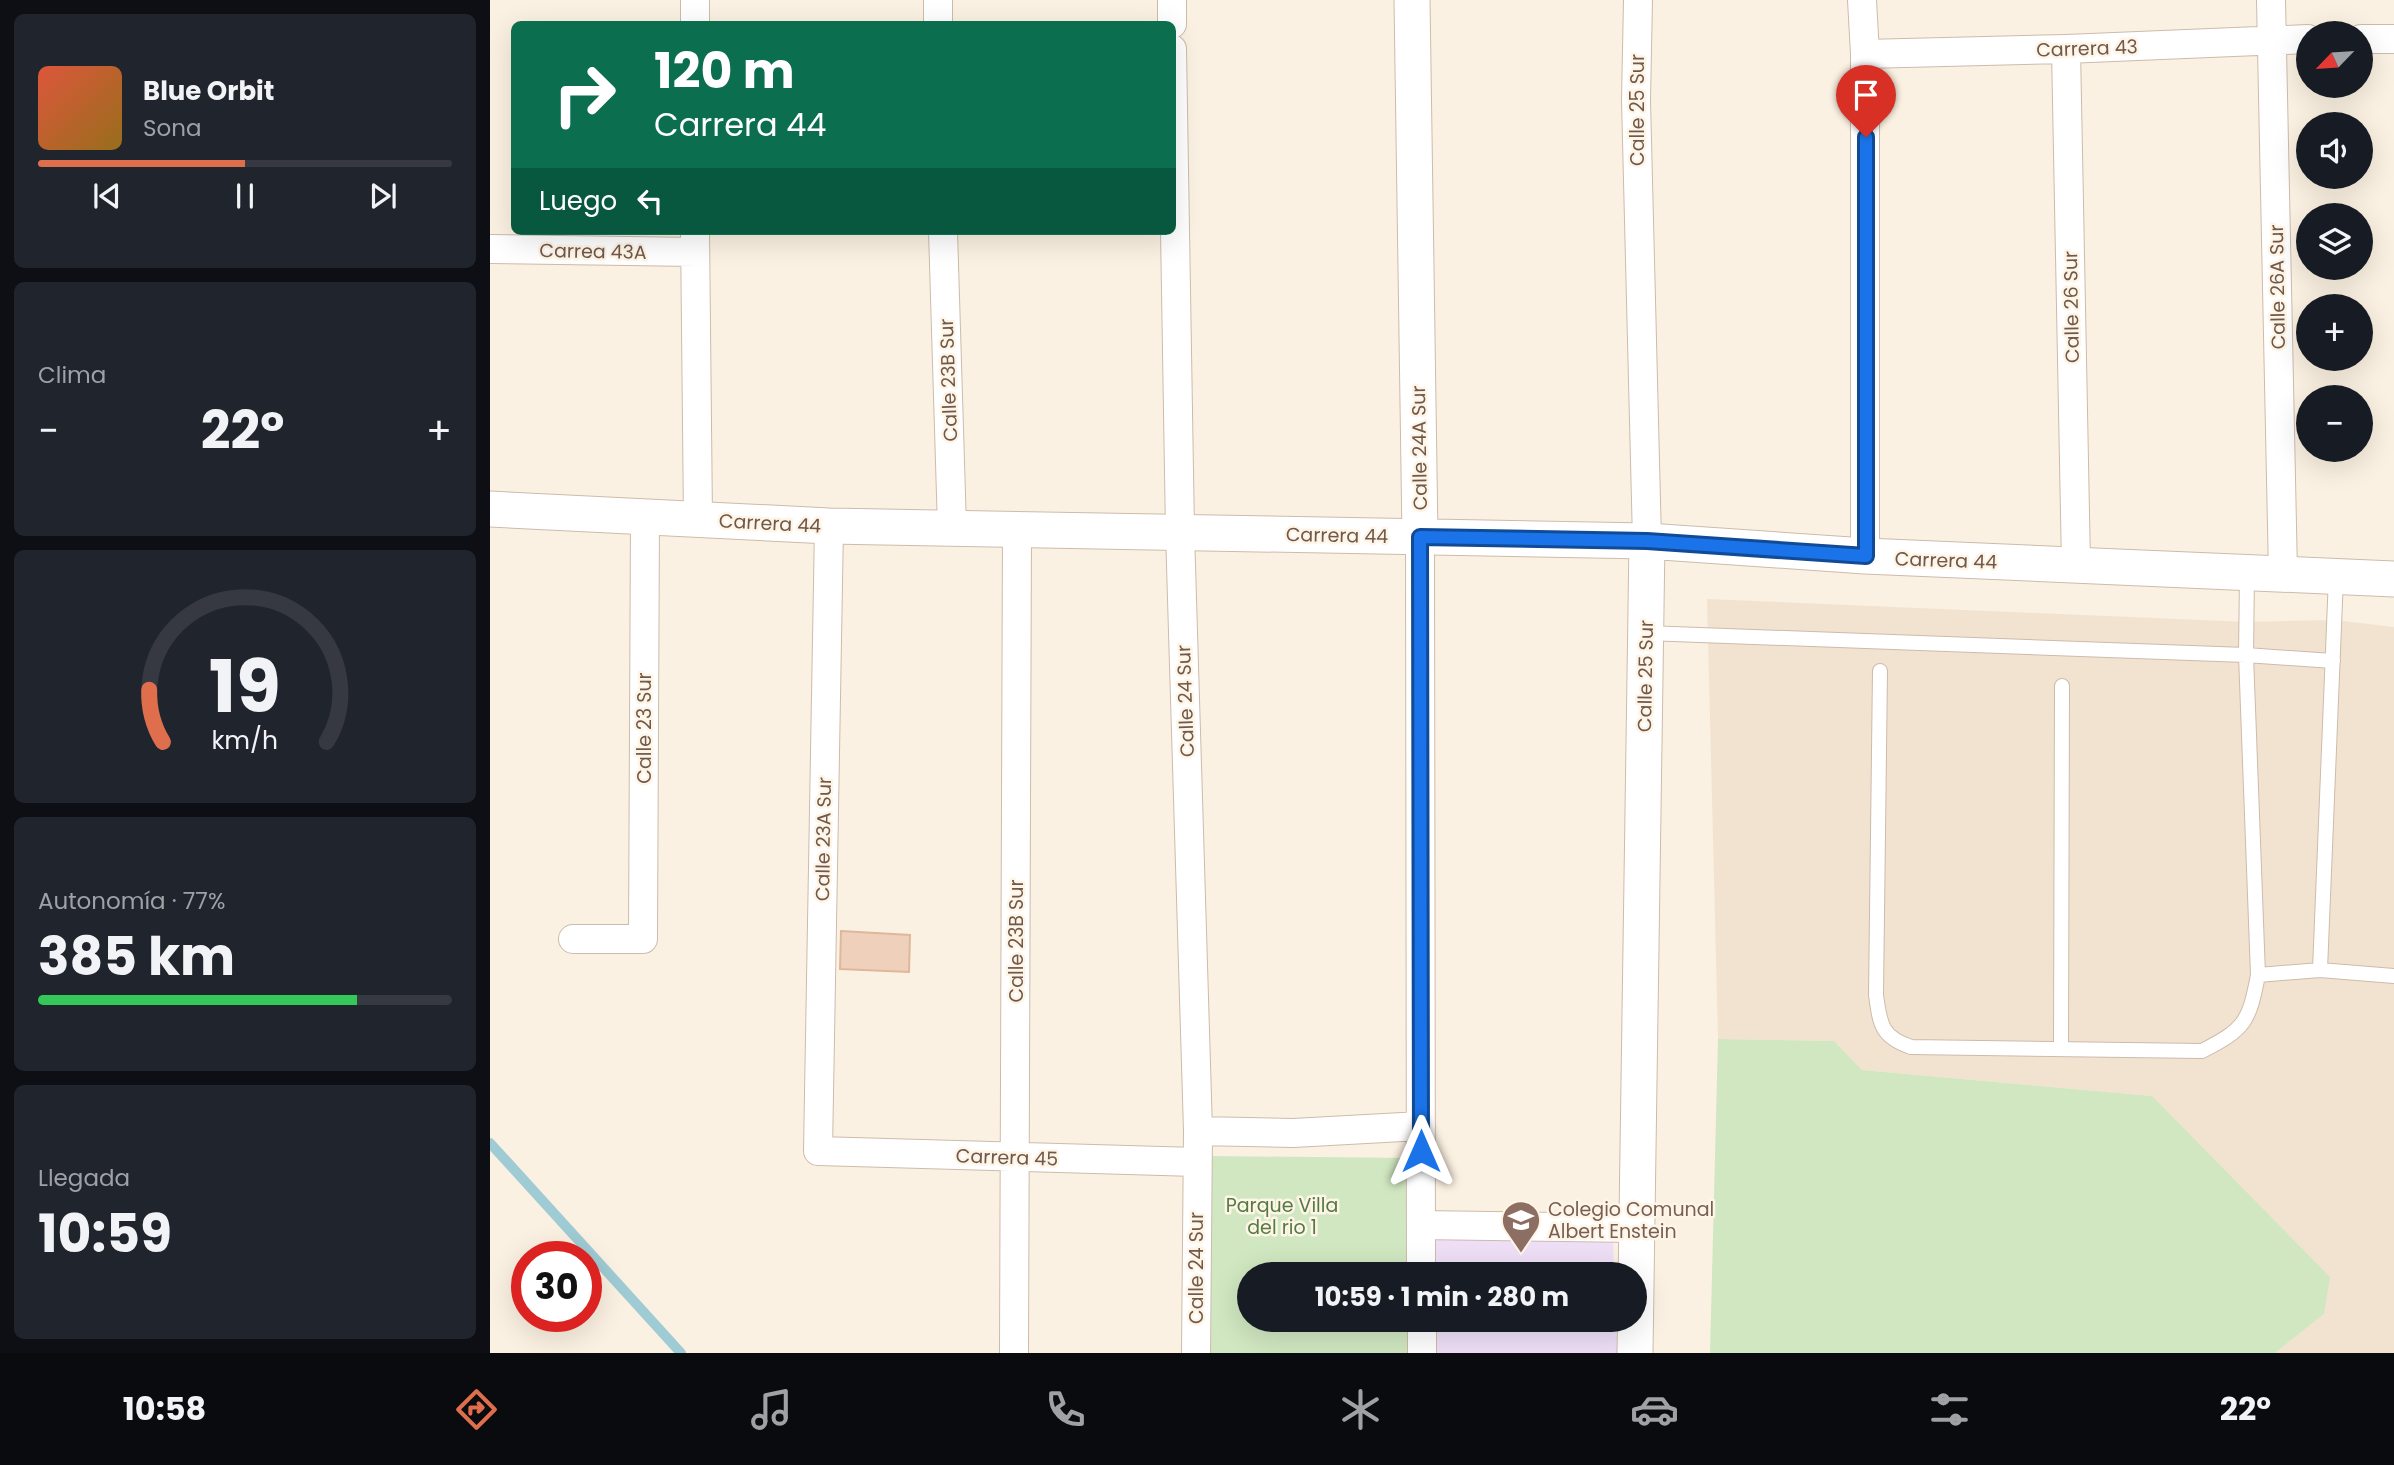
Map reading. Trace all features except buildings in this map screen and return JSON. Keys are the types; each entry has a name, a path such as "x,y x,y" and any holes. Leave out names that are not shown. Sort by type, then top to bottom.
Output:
{"street":[{"path":"695,0 695,21"},
{"path":"938,0 938,21"},
{"path":"1172,0 1172,21"},
{"name":"Calle 24A Sur","path":"1412,0 1420,537 1422,1262"},
{"name":"Calle 25 Sur","path":"1635,1353 1647,541 1636,100 1638,0"},
{"path":"1861,0 1866,54 1866,556"},
{"name":"Calle 26A Sur","path":"2271,0 2283,574"},
{"name":"Carrera 43","path":"1866,54 2296,39"},
{"path":"2373,39 2394,39"},
{"name":"Calle 26 Sur","path":"2066,49 2076,565"},
{"name":"Calle 23B Sur","path":"943,235 952,528"},
{"name":"Calle 24 Sur","path":"1175,235 1180,532 1198,1131 1196,1353"},
{"path":"695,242 698,520"},
{"name":"Carrea 43A","path":"490,249 695,242"},
{"name":"Carrera 44","path":"490,509 829,526 1647,541 1866,556 2394,579"},
{"name":"Calle 23 Sur","path":"573,939 643,939 645,517"},
{"name":"Calle 23A Sur","path":"818,1152 829,526"},
{"name":"Calle 23B Sur","path":"1014,1353 1017,529"},
{"path":"1198,1131 1293,1133 1421,1126"},
{"name":"Carrera 45","path":"818,1152 1196,1162"},
{"path":"1421,1225 1636,1228"},
{"path":"1422,1332 1422,1353"}],"lane":[{"path":"1881,671 1876,995 1884,1031 1895,1042 1911,1047 2202,1051 2227,1038 2240,1026 2251,1011 2258,975 2246,655 2247,572"},
{"path":"2320,970 2336,576"},
{"path":"1646,633 2246,655 2333,661"},
{"path":"2061,1048 2062,685"},
{"path":"2258,975 2320,970 2394,976"}],"shaded area":[{"path":"1707,599 2247,622 2335,620 2394,627 2394,1353 2275,1353 2324,1314 2152,1096 1862,1070 1834,1041 1718,1039"},
{"name":"Colegio Comunal Albert Enstein","path":"1429,1229 1613,1234 1614,1262 1429,1262"},
{"path":"1429,1332 1616,1332 1617,1353 1429,1353"}],"green space":[{"path":"1718,1039 1834,1041 1862,1070 2152,1096 2330,1277 2324,1314 2275,1353 1710,1353"},
{"name":"Parque Villa del rio 1","path":"1208,1156 1410,1158 1411,1262 1237,1262 1237,1332 1411,1332 1411,1353 1208,1353"}],"waterway":[{"path":"490,1143 681,1353"}],"place":[{"name":"Colegio Comunal Albert Enstein","path":"1521,1254"}],"route":[{"path":"1421,1151 1420,537 1647,541 1866,556 1866,137"}]}
